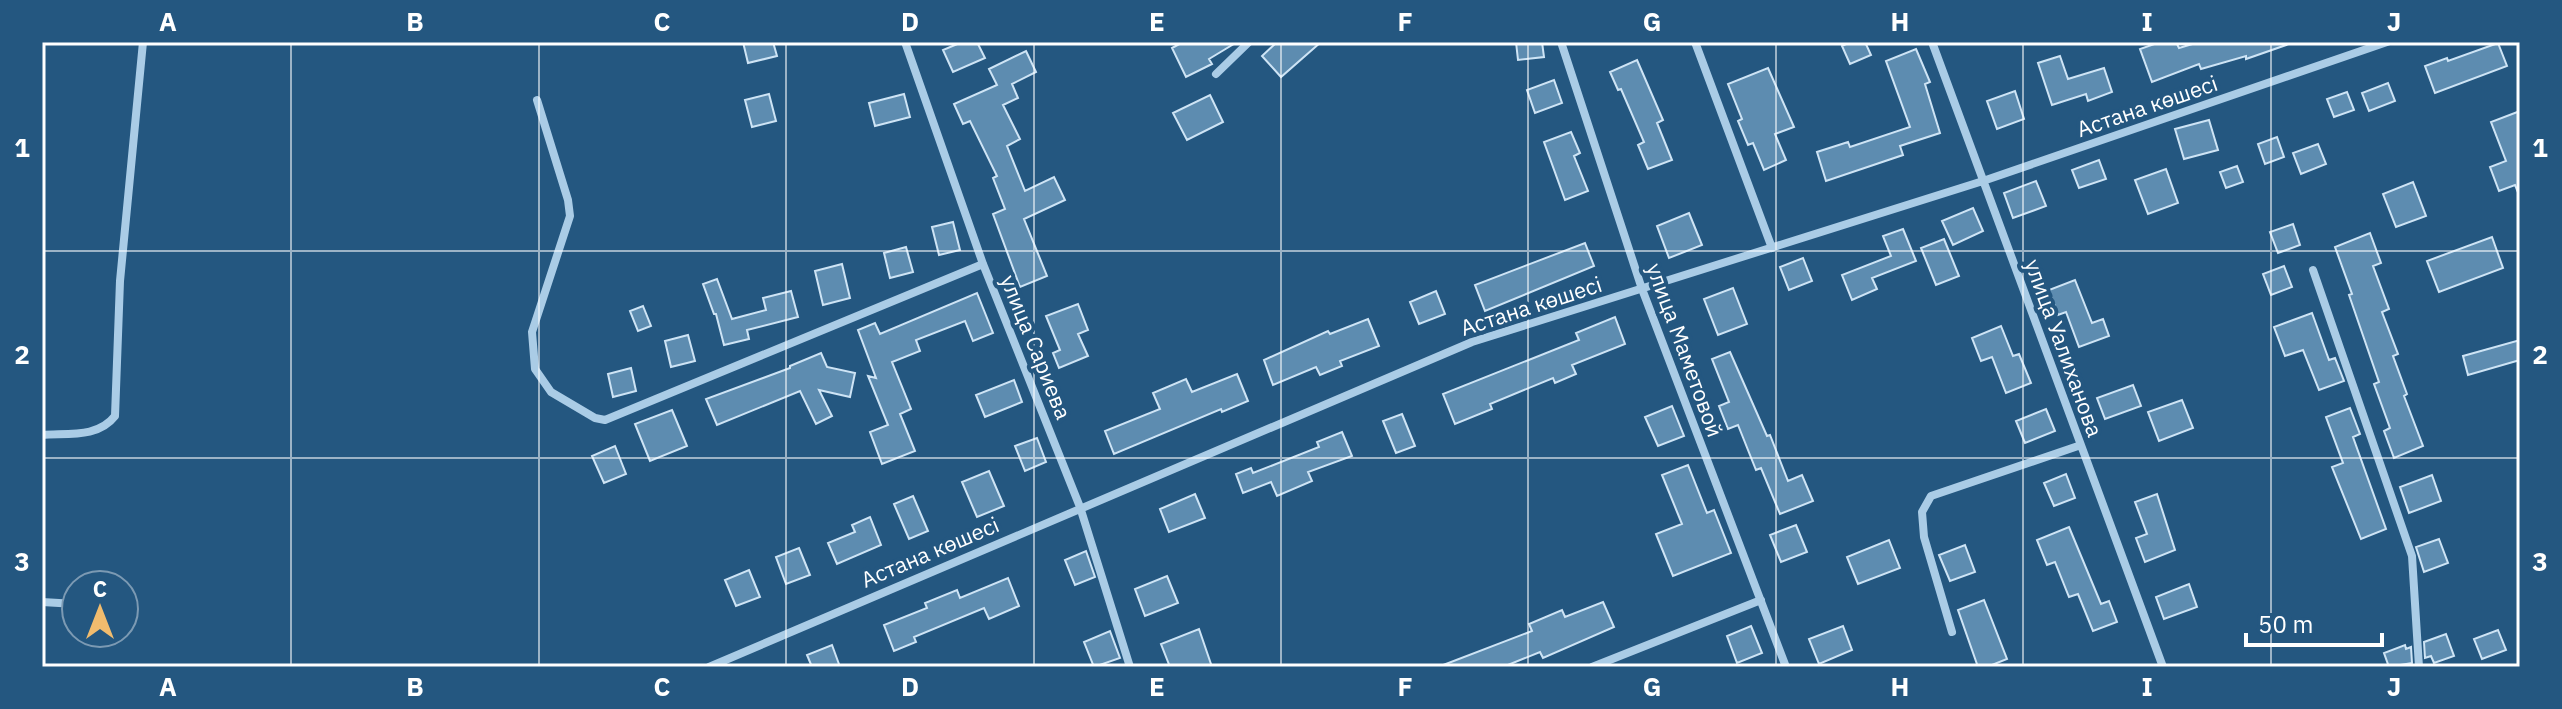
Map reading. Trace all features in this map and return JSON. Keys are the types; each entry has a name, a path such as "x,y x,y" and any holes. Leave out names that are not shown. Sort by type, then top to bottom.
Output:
{"street":[{"path":"42,435 96,431 108,425 115,416 120,281 143,42"},
{"name":"улица Сариева","path":"905,42 983,264 1080,507 1130,667"},
{"path":"1216,74 1249,42"},
{"name":"улица Маметовой","path":"1561,42 1642,289 1786,667"},
{"path":"1695,42 1772,248"},
{"name":"улица Уалиханова","path":"1932,42 2163,667"},
{"name":"Астана көшесі","path":"709,667 1472,342 1983,181 2387,42"},
{"path":"537,100 568,200 570,216 532,332 535,369 551,392 595,418 605,420 983,264"},
{"path":"2313,270 2412,556 2419,667"},
{"path":"1952,632 1924,537 1922,512 1931,496 2081,445"},
{"path":"1592,667 1761,600"}],"building":[{"path":"743,42 773,42 777,56 748,63"},
{"path":"962,42 977,42 985,58 953,72 943,50"},
{"path":"1183,42 1237,42 1209,59 1212,64 1186,77 1172,48"},
{"path":"1277,42 1321,42 1281,77 1262,56"},
{"path":"1516,42 1542,42 1544,57 1518,60"},
{"path":"1850,42 1865,42 1871,55 1850,64 1842,46"},
{"path":"2160,42 2176,42 2179,48 2199,42 2289,44 2246,59 2246,56 2201,69 2199,64 2152,82 2140,49"},
{"path":"2498,43 2507,66 2435,93 2425,66"},
{"path":"1916,49 1930,82 1925,84 1940,133 1900,146 1903,155 1826,181 1817,152 1848,142 1850,147 1910,127 1886,61"},
{"path":"1026,51 1036,72 1012,84 1018,98 1003,105 1020,139 1007,146 1025,191 1054,177 1065,200 1024,219 1047,276 1020,287 993,214 1005,209 993,178 997,176 970,121 963,124 954,104 997,85 989,69"},
{"path":"2060,56 2068,79 2104,68 2112,92 2088,101 2086,94 2052,105 2038,63"},
{"path":"1637,60 1663,120 1657,123 1672,160 1648,169 1638,145 1644,142 1621,89 1618,90 1610,72"},
{"path":"1768,68 1794,127 1775,134 1786,160 1764,170 1753,143 1748,145 1728,84"},
{"path":"1554,80 1562,103 1535,113 1527,90"},
{"path":"2388,83 2395,101 2369,111 2362,93"},
{"path":"2015,91 2024,119 1997,129 1987,101"},
{"path":"2347,92 2354,110 2334,117 2327,99"},
{"path":"769,94 776,121 752,127 745,100"},
{"path":"904,94 910,117 875,126 869,103"},
{"path":"1210,95 1223,122 1187,140 1173,113"},
{"path":"2520,111 2519,195 2515,185 2499,191 2490,167 2506,161 2491,122"},
{"path":"2209,120 2218,150 2184,159 2175,129"},
{"path":"1571,132 1580,153 1574,156 1588,191 1565,200 1544,142"},
{"path":"2277,137 2284,157 2265,164 2258,144"},
{"path":"2318,144 2326,164 2301,174 2293,153"},
{"path":"2099,160 2106,179 2079,188 2072,170"},
{"path":"2237,166 2243,182 2226,188 2220,172"},
{"path":"2166,169 2178,203 2148,214 2135,180"},
{"path":"2036,181 2046,206 2013,218 2004,193"},
{"path":"2413,182 2426,216 2396,227 2383,194"},
{"path":"1973,208 1983,231 1953,245 1942,221"},
{"path":"1689,213 1702,245 1669,258 1657,226"},
{"path":"953,222 960,250 939,255 932,227"},
{"path":"2293,224 2300,245 2278,253 2270,232"},
{"path":"1903,229 1916,261 1872,278 1877,289 1852,300 1842,275 1891,256 1883,236"},
{"path":"2370,233 2381,263 2373,266 2389,309 2382,312 2398,354 2393,356 2407,394 2404,396 2423,446 2394,458 2384,431 2390,428 2374,384 2379,382 2335,247"},
{"path":"2492,237 2503,268 2439,292 2427,261"},
{"path":"1944,239 1959,276 1936,285 1921,248"},
{"path":"1585,243 1594,266 1485,311 1475,285"},
{"path":"906,247 913,272 890,278 884,253"},
{"path":"1803,258 1812,281 1789,290 1780,267"},
{"path":"842,264 850,298 823,305 815,271"},
{"path":"2284,266 2292,287 2271,295 2263,274"},
{"path":"717,279 732,319 766,310 763,298 791,291 798,317 747,330 749,339 724,345 716,314 703,284"},
{"path":"2075,280 2092,323 2103,319 2109,336 2079,347 2066,312 2058,315 2049,290"},
{"path":"1733,288 1747,324 1718,335 1704,299"},
{"path":"1436,291 1445,314 1419,324 1410,302"},
{"path":"977,293 993,333 973,341 965,321 916,340 920,351 892,362 911,409 900,414 915,451 882,464 870,432 888,425 868,376 876,378 858,330 875,323 880,334"},
{"path":"1078,304 1088,330 1078,334 1088,356 1059,368 1053,353 1060,350 1046,316"},
{"path":"643,306 651,326 638,331 630,311"},
{"path":"2312,313 2329,360 2335,358 2344,381 2319,390 2303,350 2285,356 2274,327"},
{"path":"1615,317 1625,344 1572,365 1576,374 1555,383 1553,378 1490,404 1492,409 1455,424 1443,394 1579,340 1576,333"},
{"path":"1368,319 1379,346 1340,361 1342,366 1320,375 1316,367 1273,385 1264,360 1328,331 1330,334"},
{"path":"2001,326 2013,356 2019,354 2031,383 2006,393 1992,357 1981,361 1972,338"},
{"path":"688,335 695,361 671,367 665,341"},
{"path":"2520,340 2520,360 2468,375 2463,356"},
{"path":"1730,352 1767,436 1770,435 1788,481 1802,475 1813,501 1780,514 1761,468 1756,470 1738,425 1728,429 1719,406 1729,402 1712,359"},
{"path":"821,353 827,367 855,373 850,397 819,390 832,416 816,424 800,391 717,425 706,399 790,368"},
{"path":"631,368 636,391 613,397 608,374"},
{"path":"1237,374 1248,401 1222,412 1221,409 1114,454 1105,431 1160,409 1153,393 1186,379 1192,392"},
{"path":"1014,380 1022,402 985,417 976,395"},
{"path":"2133,385 2141,406 2105,419 2097,398"},
{"path":"2182,400 2193,428 2159,441 2148,412"},
{"path":"1672,406 1684,436 1658,446 1645,417"},
{"path":"2350,408 2360,434 2353,437 2386,529 2361,539 2332,467 2343,463 2326,417"},
{"path":"2046,409 2055,431 2025,443 2016,421"},
{"path":"672,410 687,446 650,461 635,424"},
{"path":"1402,414 1415,446 1396,453 1383,421"},
{"path":"1342,432 1352,456 1308,472 1312,481 1277,496 1271,482 1243,493 1236,474 1251,468 1253,473 1319,447 1317,442"},
{"path":"1037,438 1046,462 1025,471 1015,446"},
{"path":"615,446 626,474 604,483 592,456"},
{"path":"1688,465 1707,513 1714,510 1731,553 1673,576 1656,534 1682,524 1662,475"},
{"path":"989,471 1004,506 977,517 962,482"},
{"path":"2066,474 2075,498 2054,506 2044,483"},
{"path":"2432,475 2441,501 2409,513 2400,487"},
{"path":"1195,494 1205,518 1169,532 1160,509"},
{"path":"2157,494 2175,550 2145,562 2136,538 2147,534 2135,502"},
{"path":"913,496 928,531 909,539 894,504"},
{"path":"870,517 881,545 837,564 828,543 855,532 852,525"},
{"path":"1796,525 1807,552 1781,562 1770,535"},
{"path":"2069,527 2101,604 2109,601 2117,622 2093,631 2078,594 2069,597 2055,562 2047,565 2037,540"},
{"path":"2439,539 2448,563 2424,572 2416,547"},
{"path":"1889,540 1900,568 1858,584 1847,557"},
{"path":"1965,545 1975,572 1950,581 1939,555"},
{"path":"799,548 810,575 786,584 776,557"},
{"path":"1086,551 1095,577 1075,585 1065,560"},
{"path":"749,570 760,597 736,606 725,580"},
{"path":"1167,576 1178,603 1145,616 1135,589"},
{"path":"1008,578 1019,606 989,619 984,608 914,637 916,642 894,651 884,625 927,608 925,603 957,590 960,598"},
{"path":"2189,584 2197,607 2164,619 2156,597"},
{"path":"1984,600 2007,659 1978,667 1958,610"},
{"path":"1603,602 1614,627 1543,658 1540,652 1503,667 1438,667 1532,631 1529,624 1562,610 1565,617"},
{"path":"1751,626 1762,653 1737,663 1727,636"},
{"path":"1843,626 1852,650 1819,664 1809,639"},
{"path":"1199,629 1212,667 1170,667 1161,644"},
{"path":"2498,630 2506,650 2482,659 2474,639"},
{"path":"1110,631 1120,658 1094,667 1084,642"},
{"path":"2446,634 2454,656 2434,663 2431,656 2425,658 2424,642"},
{"path":"832,645 840,667 812,667 807,655"},
{"path":"2405,645 2406,649 2411,647 2412,663 2389,667 2384,653"}]}
